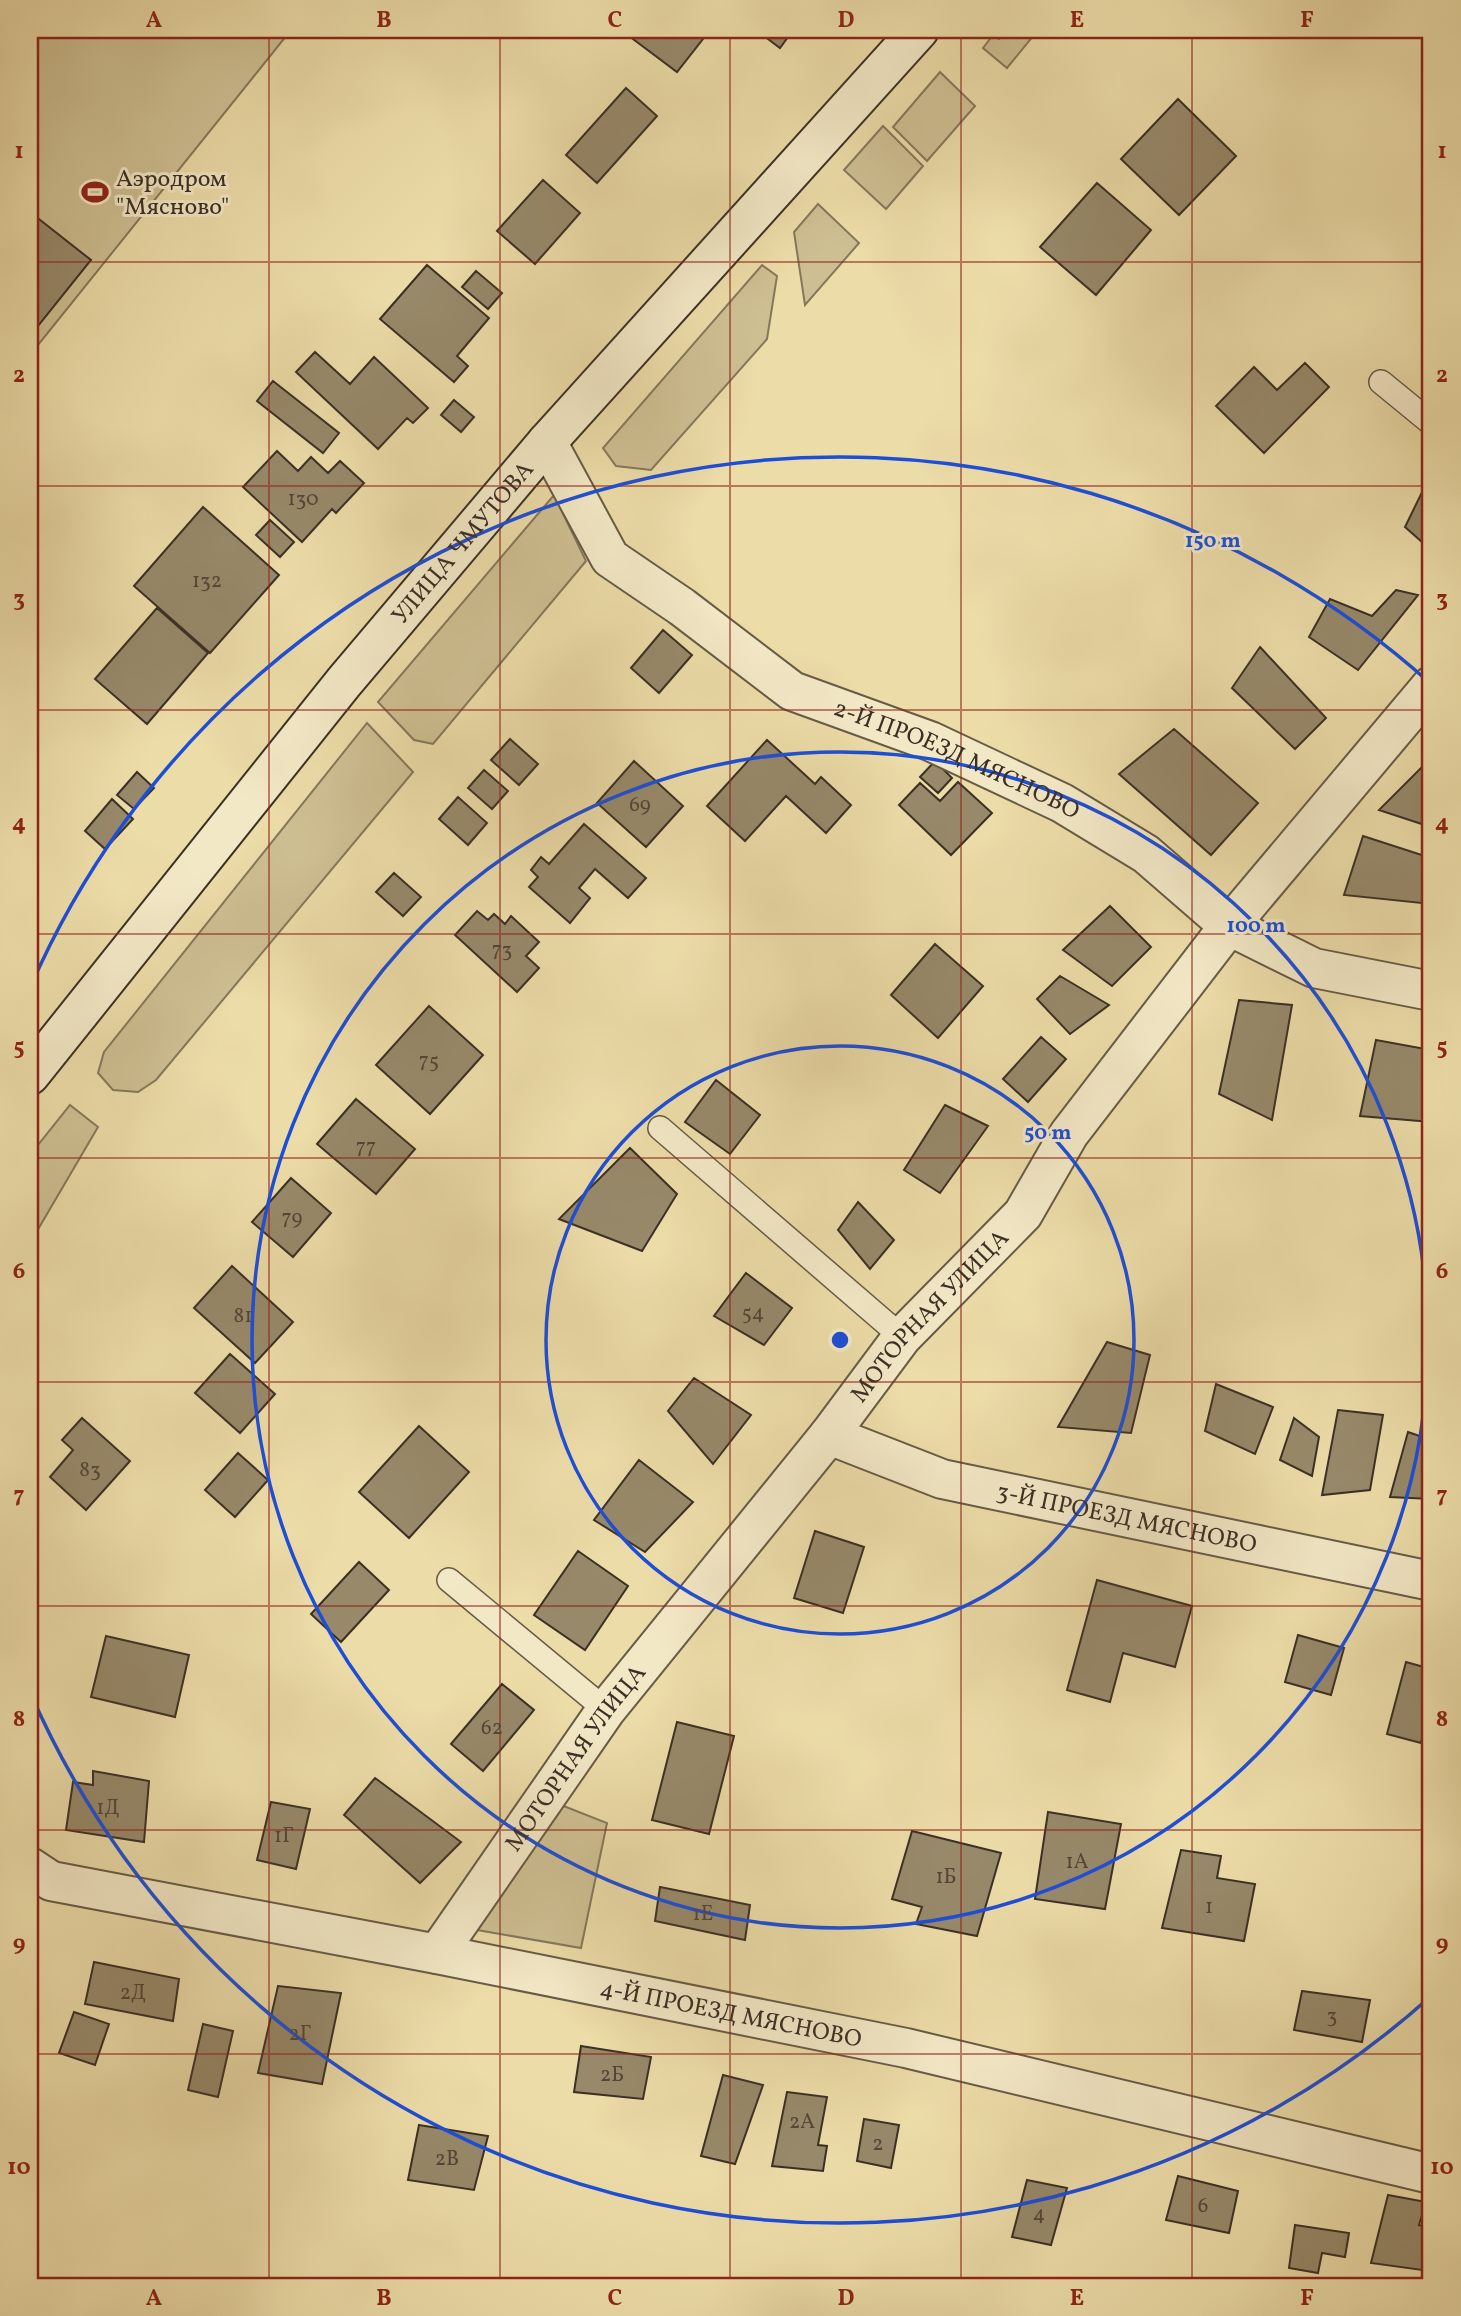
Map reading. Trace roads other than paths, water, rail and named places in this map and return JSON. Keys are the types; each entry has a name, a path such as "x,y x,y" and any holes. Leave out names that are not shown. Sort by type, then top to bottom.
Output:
{"street":[{"name":"УЛИЦА ЧМУТОВА","path":"30,1075 344,681 547,442 919,30"},
{"name":"2-Й ПРОЕЗД МЯСНОВО","path":"547,442 610,558 682,607 792,691 930,741 1062,803 1146,854 1229,926 1314,968 1431,991"},
{"name":"МОТОРНАЯ УЛИЦА","path":"437,1954 606,1710 829,1435 902,1337 1023,1214 1069,1134 1229,926 1431,686"},
{"name":"3-Й ПРОЕЗД МЯСНОВО","path":"829,1435 942,1479 1431,1581"},
{"name":"4-Й ПРОЕЗД МЯСНОВО","path":"30,1867 51,1881 437,1954 906,2048 1431,2174"}],"lane":[{"path":"1381,382 1431,423"},
{"path":"660,1128 902,1337"},
{"path":"449,1580 606,1710"}],"place":[{"name":"Аэродром \"Мясново\"","path":"95,192"}]}
